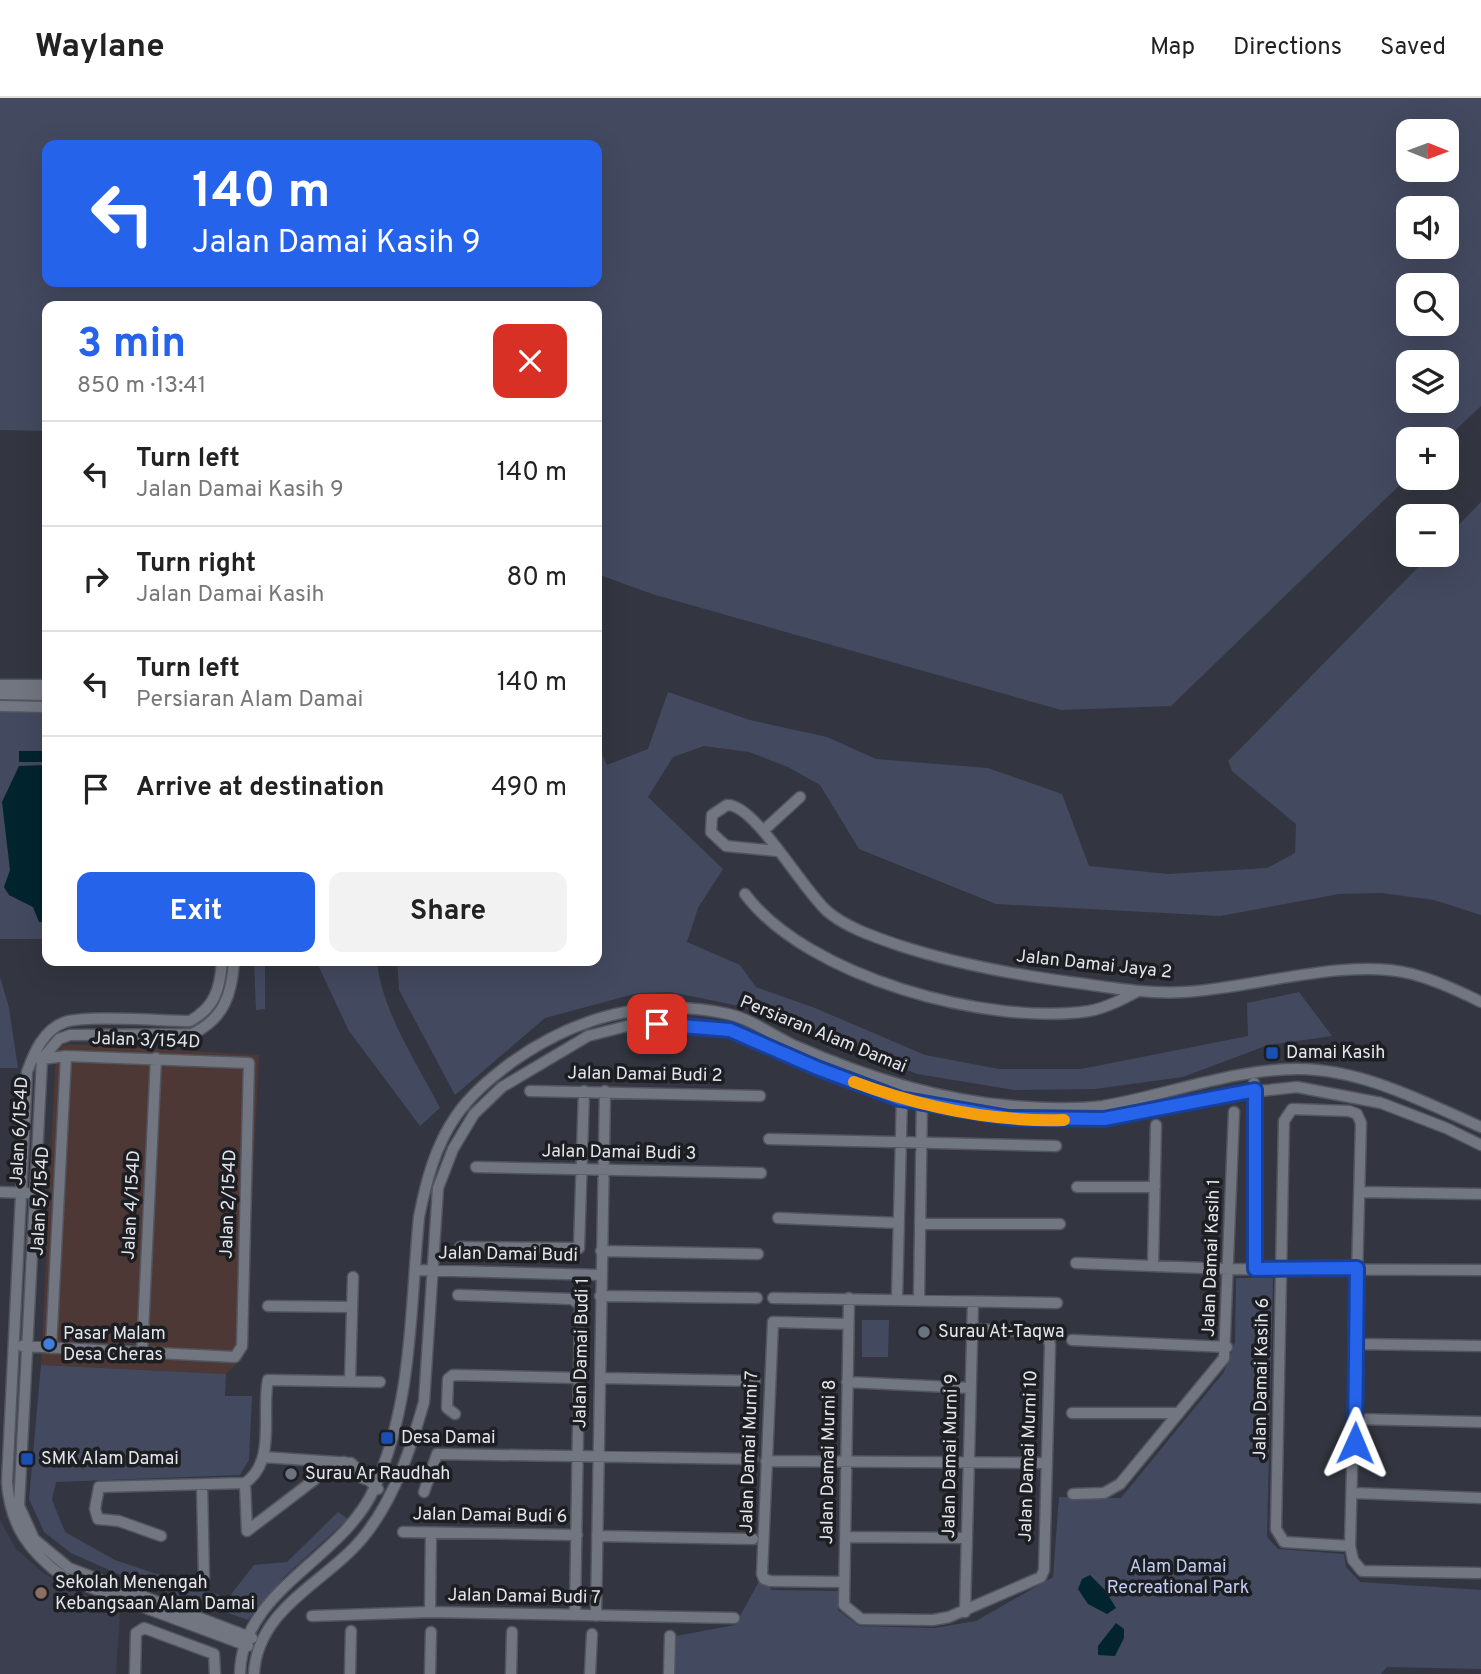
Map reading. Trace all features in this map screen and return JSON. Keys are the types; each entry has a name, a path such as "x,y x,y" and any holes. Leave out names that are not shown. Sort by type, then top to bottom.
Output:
{"street":[{"path":"0,685 42,685"},
{"path":"0,694 42,695"},
{"path":"0,706 42,707"},
{"path":"764,830 800,797"},
{"name":"Jalan Damai Jaya 2","path":"777,851 726,846 711,832 712,815 718,808 736,805 744,809 764,830 777,851 828,912 848,925 896,944 973,967 1139,991 1184,992 1375,969 1412,973 1481,1002"},
{"path":"745,894 761,916 790,939 849,970 907,991 1017,1012 1089,1011 1114,1004 1139,991"},
{"name":"Jalan 6/154D","path":"222,966 221,982 215,1000 204,1013 190,1021 65,1023 42,1040 27,1072 6,1506 26,1545 43,1563 65,1578 259,1645"},
{"name":"Jalan 6/154D","path":"234,966 232,991 226,1004 207,1027 192,1034 70,1035 59,1039 42,1059 26,1346 6,1506 34,1539 69,1569 244,1640"},
{"path":"656,1008 657,1024"},
{"name":"Persiaran Alam Damai","path":"244,1640 280,1591 352,1527 372,1484 403,1402 419,1217 435,1155 467,1101 486,1082 531,1049 576,1025 602,1015 656,1008 731,1014 793,1044 906,1088 1011,1106 1100,1106 1251,1074 1302,1069 1362,1080 1481,1127"},
{"name":"Persiaran Alam Damai","path":"254,1674 259,1645 286,1607 365,1536 390,1494 424,1402 438,1188 453,1149 474,1114 502,1087 588,1036 626,1026 657,1024 730,1030 817,1068 900,1099 921,1105 1009,1118 1104,1119 1255,1090 1297,1087 1381,1103 1446,1128 1481,1145"},
{"name":"Jalan 3/154D","path":"42,1059 66,1056 248,1063"},
{"name":"Jalan 5/154D","path":"51,1348 66,1056"},
{"name":"Jalan 4/154D","path":"142,1352 156,1058"},
{"path":"27,1072 42,1059"},
{"name":"Jalan 2/154D","path":"142,1352 235,1357 242,1346 248,1063"},
{"path":"1251,1074 1255,1090 1255,1269"},
{"path":"897,1298 900,1099 906,1088"},
{"name":"Jalan Damai Budi 2","path":"530,1091 760,1096"},
{"name":"Jalan Damai Budi","path":"460,1247 579,1248 584,1091"},
{"name":"Jalan Damai Budi 1","path":"596,1616 605,1091"},
{"path":"919,1298 923,1092"},
{"name":"Jalan Damai Kasih 6","path":"1350,1546 1284,1542 1276,1529 1284,1121 1292,1109 1357,1114 1361,1123 1359,1192"},
{"name":"Jalan Damai Kasih 1","path":"1073,1494 1113,1490 1218,1367 1227,1347 1234,1112"},
{"path":"1153,1265 1156,1125"},
{"path":"769,1139 1056,1146"},
{"name":"Jalan Damai Budi 3","path":"477,1167 761,1173"},
{"path":"4,1192 20,1182 22,1171"},
{"path":"1077,1187 1155,1187"},
{"path":"4,1192 34,1194"},
{"path":"4,1192 19,1201 20,1209"},
{"path":"1479,1573 1362,1571 1353,1560 1350,1546 1354,1493 1359,1192 1481,1194"},
{"path":"778,1218 898,1223"},
{"path":"920,1224 1060,1224"},
{"path":"898,1249 904,1253 914,1250 919,1239"},
{"path":"431,1299 439,1281 456,1272 439,1261 434,1245"},
{"name":"Jalan Damai Budi","path":"601,1251 758,1254"},
{"path":"1076,1263 1230,1269 1481,1270"},
{"name":"Jalan Damai Budi","path":"416,1270 601,1275"},
{"path":"350,1381 353,1277"},
{"path":"458,1295 578,1301 575,1615"},
{"path":"600,1296 757,1298"},
{"path":"773,1298 919,1298 1057,1303"},
{"name":"Jalan Damai Murni 8","path":"849,1298 844,1605 861,1619 933,1620 965,1612"},
{"name":"Jalan Damai Murni 9","path":"965,1612 973,1301"},
{"path":"268,1306 352,1307"},
{"name":"Jalan Damai Murni 7","path":"844,1582 764,1579 766,1461 773,1322 848,1324"},
{"name":"Jalan Damai Murni 10","path":"965,1612 1041,1577 1044,1570 1050,1345 1048,1336 1038,1332 973,1329"},
{"path":"1072,1339 1227,1347"},
{"path":"1357,1344 1481,1346"},
{"path":"13,1345 142,1352"},
{"path":"455,1414 447,1408 448,1379 453,1375 578,1378"},
{"path":"600,1378 755,1381"},
{"path":"161,1536 119,1521 98,1519 96,1490 99,1487 245,1483 256,1476 263,1457 268,1380 380,1381"},
{"path":"848,1382 970,1388"},
{"path":"1072,1413 1179,1413"},
{"path":"1355,1419 1481,1422"},
{"path":"424,1492 437,1454 753,1459"},
{"path":"263,1457 344,1462 357,1468 372,1484 390,1494"},
{"path":"245,1483 247,1531 314,1480 319,1461"},
{"path":"766,1461 1046,1464"},
{"path":"202,1485 204,1577"},
{"path":"1354,1493 1481,1497"},
{"name":"Jalan Damai Budi 6","path":"403,1532 577,1535"},
{"path":"430,1612 432,1533"},
{"path":"597,1536 753,1539"},
{"path":"845,1537 967,1538"},
{"name":"Jalan Damai Budi 7","path":"312,1616 430,1612 734,1618"},
{"path":"135,1674 138,1630 144,1628 214,1654 215,1674"},
{"path":"350,1674 351,1631"},
{"path":"430,1674 431,1632"},
{"path":"511,1674 512,1632"},
{"path":"590,1674 592,1634"},
{"path":"669,1674 670,1636"},
{"path":"240,1674 244,1640"}],"shaded area":[{"path":"19,751 42,751 42,762 19,762"},
{"path":"42,765 42,922 39,922 33,907 9,895 4,887 10,870 2,802 19,766"},
{"path":"69,1044 259,1055 244,1357 226,1374 41,1365 55,1069 61,1047"},
{"name":"Sekolah Menengah Kebangsaan Alam Damai","path":"0,1520 15,1548 43,1573 120,1613 116,1674 0,1674"},
{"path":"1090,1575 1105,1590 1116,1608 1107,1614 1088,1604 1078,1589 1082,1579"},
{"path":"1116,1623 1124,1629 1124,1638 1115,1656 1098,1655 1098,1646"}],"green space":[{"path":"0,98 1481,98 1481,406 1459,427 1396,427 1396,489 1171,706 1061,710 652,594 602,576 602,301 42,301 42,431 0,430"},
{"path":"1481,502 1481,915 1434,900 1381,893 1339,894 1220,916 996,904 859,849 820,785 788,767 749,752 704,746 673,757 648,797 723,869 698,908 687,942 740,965 756,987 815,1008 925,1055 999,1069 1081,1069 1248,1036 1247,1003 1299,992 1332,1036 1268,1045 1183,1077 1095,1089 1014,1090 917,1074 739,1006 671,992 638,993 545,1018 455,1095 399,990 397,966 602,966 602,755 607,765 648,749 668,692 750,720 827,737 876,759 988,768 1062,794 1089,866 1168,874 1267,868 1295,853 1296,824 1232,771 1228,761 1418,567 1459,567 1459,525"},
{"path":"0,711 42,712 42,939 0,939"},
{"path":"254,966 265,966 265,1009 256,1010"},
{"path":"318,966 378,966 393,1018 440,1108 420,1126 349,1031"},
{"path":"0,977 9,1008 18,1068 0,1068"},
{"name":"Alam Damai Recreational Park","path":"1236,1278 1273,1278 1267,1537 1278,1549 1344,1554 1346,1567 1360,1582 1481,1590 1481,1669 1387,1667 1381,1674 673,1674 676,1636 735,1625 761,1578 772,1590 838,1591 838,1610 859,1626 934,1628 976,1621 1053,1577 1059,1497 1121,1498 1224,1372 1235,1342"},
{"path":"862,1320 889,1320 888,1357 862,1357"},
{"path":"41,1365 226,1374 225,1396 252,1396 249,1460 240,1475 56,1482 52,1500 65,1532 115,1560 228,1598 254,1565 287,1562 338,1512 348,1519 285,1576 248,1620 127,1578 71,1553 44,1532 29,1499"}],"slow traffic":[{"path":"854,1082 900,1099 943,1109 1009,1118 1064,1120"}],"place":[{"name":"Damai Kasih","path":"1272,1053"},
{"name":"Surau At-Taqwa","path":"924,1332"},
{"name":"Pasar Malam Desa Cheras","path":"49,1344"},
{"name":"Desa Damai","path":"387,1438"},
{"name":"SMK Alam Damai","path":"27,1459"},
{"name":"Surau Ar Raudhah","path":"291,1474"},
{"name":"Sekolah Menengah Kebangsaan Alam Damai","path":"41,1593"}],"route":[{"path":"657,1024 689,1024 730,1030 817,1068 900,1099 943,1109 1009,1118 1104,1119 1255,1090 1255,1269 1357,1268 1355,1443"}]}
